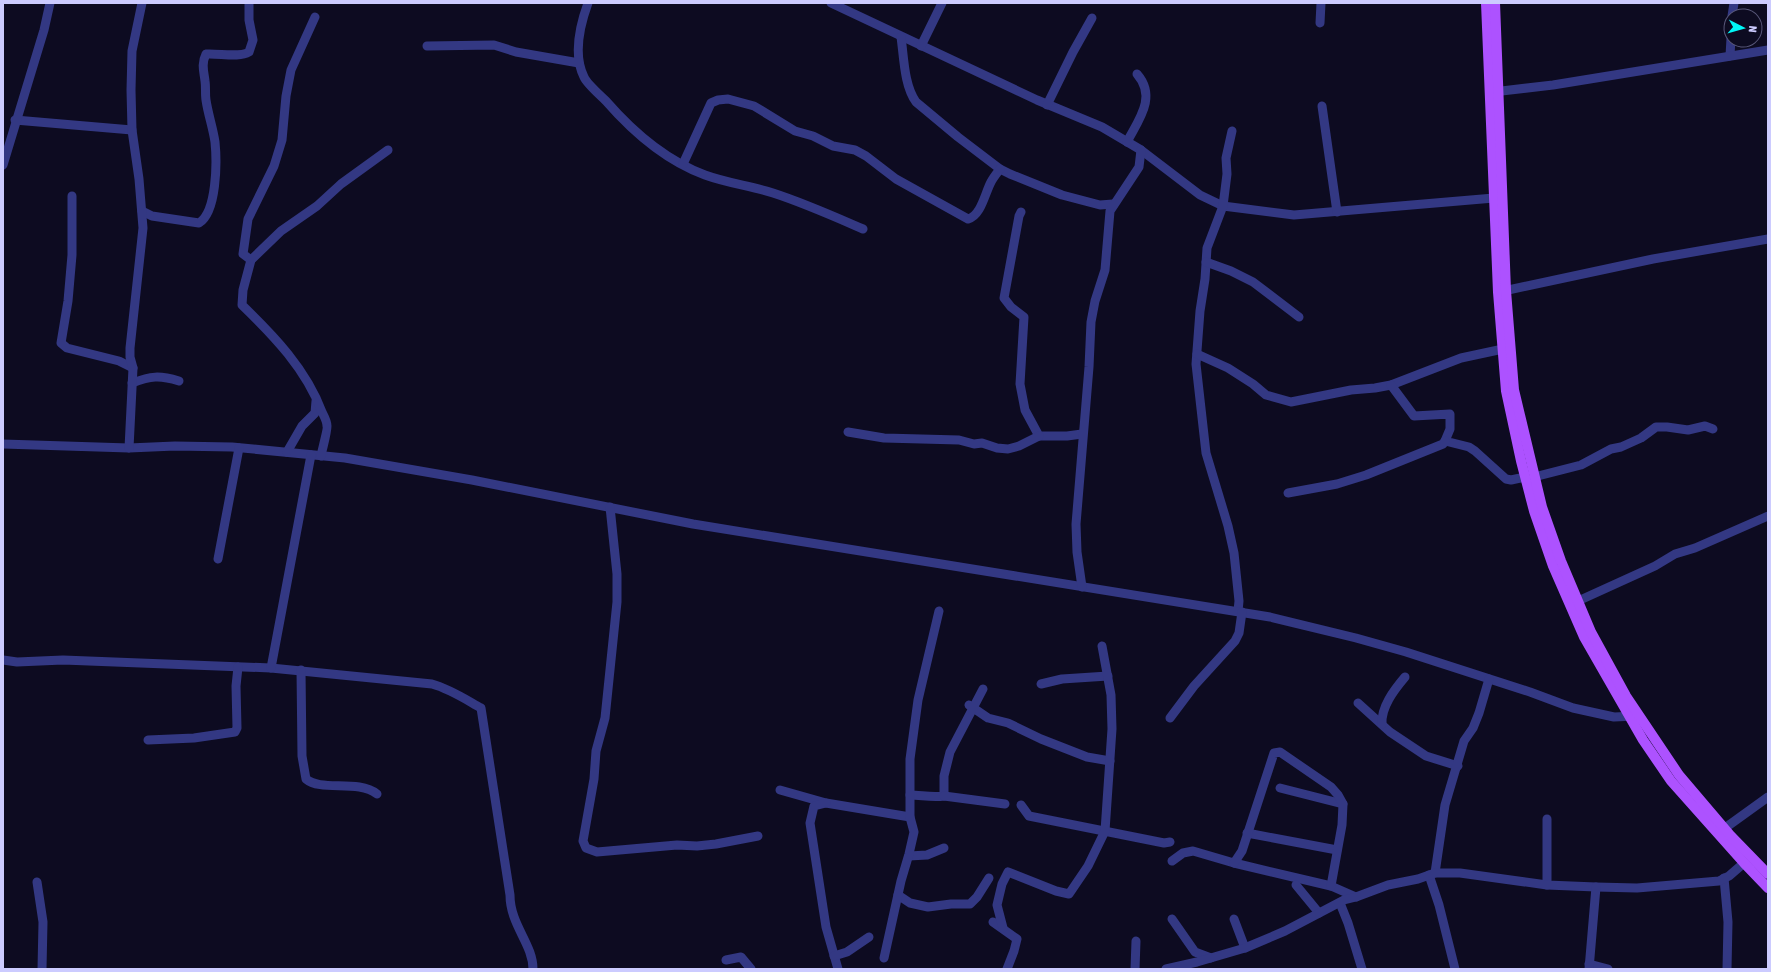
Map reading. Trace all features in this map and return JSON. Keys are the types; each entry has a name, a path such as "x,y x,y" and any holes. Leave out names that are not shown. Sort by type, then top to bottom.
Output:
{"main road":[{"path":"1486,3 1493,92 1506,392 1530,477 1561,561 1591,632 1626,696 1634,717 1679,775 1725,828 1768,874"},
{"path":"1494,3 1494,198 1502,292 1514,390 1530,477 1534,511 1553,566 1584,637 1634,717 1671,781 1768,888"}],"street":[{"path":"3,164 15,120 44,30 50,3"},
{"path":"129,448 133,368 130,357 143,221 132,130 132,51 142,3"},
{"path":"142,211 152,216 199,224 206,218 213,200 215,152 213,133 206,101 203,63 206,54 214,53 243,55 249,52 253,40 249,20 249,3"},
{"path":"588,3 580,34 580,63 584,78 627,124 653,145 683,164 705,175 805,204 863,229"},
{"path":"831,3 901,38 1047,105 1102,127 1141,150 1200,195 1222,206 1294,215 1494,198"},
{"path":"921,46 942,3"},
{"path":"1320,23 1321,3"},
{"path":"251,260 243,254 248,219 274,166 282,140 286,96 291,70 315,17"},
{"path":"1047,105 1073,52 1092,18"},
{"path":"901,38 908,83 913,98 958,137 1000,169 1047,190 1100,205 1113,204"},
{"path":"427,46 494,45 516,52 580,63"},
{"path":"1730,48 1730,56"},
{"path":"1493,92 1553,85 1768,50"},
{"path":"1128,142 1143,113 1146,102 1145,87 1136,74"},
{"path":"683,164 711,103 718,100 728,99 754,106 795,131 813,136 833,146 855,150 866,156 896,179 968,218 973,217 978,211 991,182 1000,169"},
{"path":"1322,106 1338,212"},
{"path":"15,120 132,130"},
{"path":"1170,718 1194,686 1235,642 1238,633 1240,612 1234,553 1228,526 1206,453 1196,364 1206,262 1210,239 1222,206 1227,174 1226,158 1232,131"},
{"path":"321,456 323,441 328,427 317,397 304,376 277,340 242,305 243,290 251,260 281,231 317,206 341,184 388,150"},
{"path":"1082,587 1077,552 1076,524 1082,434 1089,367 1090,322 1105,270 1109,213 1113,204 1126,188 1139,167 1141,150"},
{"path":"1139,167 1155,161"},
{"path":"72,196 72,255 68,301 61,343 67,348 119,361 133,368"},
{"path":"1100,205 1109,213"},
{"path":"1021,212 1018,216 1004,298 1024,317 1020,384 1025,410 1039,436"},
{"path":"143,221 152,216"},
{"path":"1502,292 1653,259 1768,239"},
{"path":"1206,262 1231,271 1253,282 1299,317"},
{"path":"1197,354 1228,368 1253,384 1266,395 1291,402 1330,394 1391,385 1461,358 1503,349"},
{"path":"119,361 130,357"},
{"path":"132,383 148,376 165,377 179,381"},
{"path":"1288,493 1337,484 1366,475 1445,442 1450,429 1450,414 1414,416 1391,385"},
{"path":"287,452 302,426 315,413 317,397"},
{"path":"1445,442 1469,447 1506,479 1511,480 1581,465 1611,449 1621,447 1640,438 1656,427 1667,426 1688,430 1705,426 1713,429"},
{"path":"848,432 884,438 959,440 974,444 982,443 997,448 1008,449 1019,446 1039,436 1067,436 1082,434"},
{"path":"3,444 49,444 129,448 175,446 239,448 345,458 472,480 693,524 1240,612 1356,638 1603,716 1634,717"},
{"path":"218,560 239,448"},
{"path":"271,668 311,454"},
{"path":"610,507 617,574 617,602 604,718 596,751 590,807 584,830 583,841 585,847 597,852 677,845 697,846 758,836"},
{"path":"1578,600 1655,566 1675,554 1695,548 1768,516"},
{"path":"884,958 901,881 909,856 914,832 910,817 910,759 918,700 940,611"},
{"path":"1003,928 997,905 1002,884 1008,872 1056,891 1069,894 1088,866 1105,831 1112,729 1111,695 1102,646"},
{"path":"3,660 17,662 63,660 301,670 432,684 443,687 480,708 510,895 510,905 531,958 533,969"},
{"path":"148,740 194,738 235,732 237,728 236,686 238,668"},
{"path":"301,670 302,756 306,779 313,783 359,787 377,794"},
{"path":"1041,684 1062,679 1108,676"},
{"path":"1382,724 1382,719 1387,704 1405,677"},
{"path":"1455,969 1432,874 1445,805 1458,766 1464,741 1473,728 1489,679"},
{"path":"944,796 944,776 950,752 971,707 983,689"},
{"path":"1358,703 1390,732 1426,756 1458,766"},
{"path":"971,707 988,718 1015,726 1074,752 1087,757 1110,761"},
{"path":"1234,863 1242,851 1274,753 1285,754 1331,787 1343,804 1342,820 1331,886"},
{"path":"1280,788 1343,804"},
{"path":"780,790 826,803 910,817"},
{"path":"910,795 924,795 935,798 944,796 1005,804"},
{"path":"1725,828 1768,797"},
{"path":"826,803 814,806 810,823 826,927 838,969"},
{"path":"1021,805 1029,816 1164,843 1170,842"},
{"path":"1547,819 1548,885"},
{"path":"1247,833 1337,850"},
{"path":"909,856 927,855 944,848"},
{"path":"1172,861 1183,853 1193,851 1234,863 1331,886 1356,897"},
{"path":"1166,969 1198,966 1212,958 1245,948 1344,900 1356,897 1388,884 1432,874 1460,873 1548,885 1637,888 1719,881 1744,863"},
{"path":"898,895 910,903 928,907 951,904 970,904 977,897 989,878"},
{"path":"1724,878 1728,922 1727,969"},
{"path":"37,882 43,922 42,969"},
{"path":"1296,885 1319,913"},
{"path":"1596,887 1589,966 1608,969"},
{"path":"1340,903 1348,923 1362,969"},
{"path":"1172,919 1195,952 1212,958"},
{"path":"1234,919 1245,948"},
{"path":"993,922 1017,939 1007,969"},
{"path":"834,956 847,952 869,936"},
{"path":"1135,969 1136,941"},
{"path":"726,960 741,957 751,969"}]}
